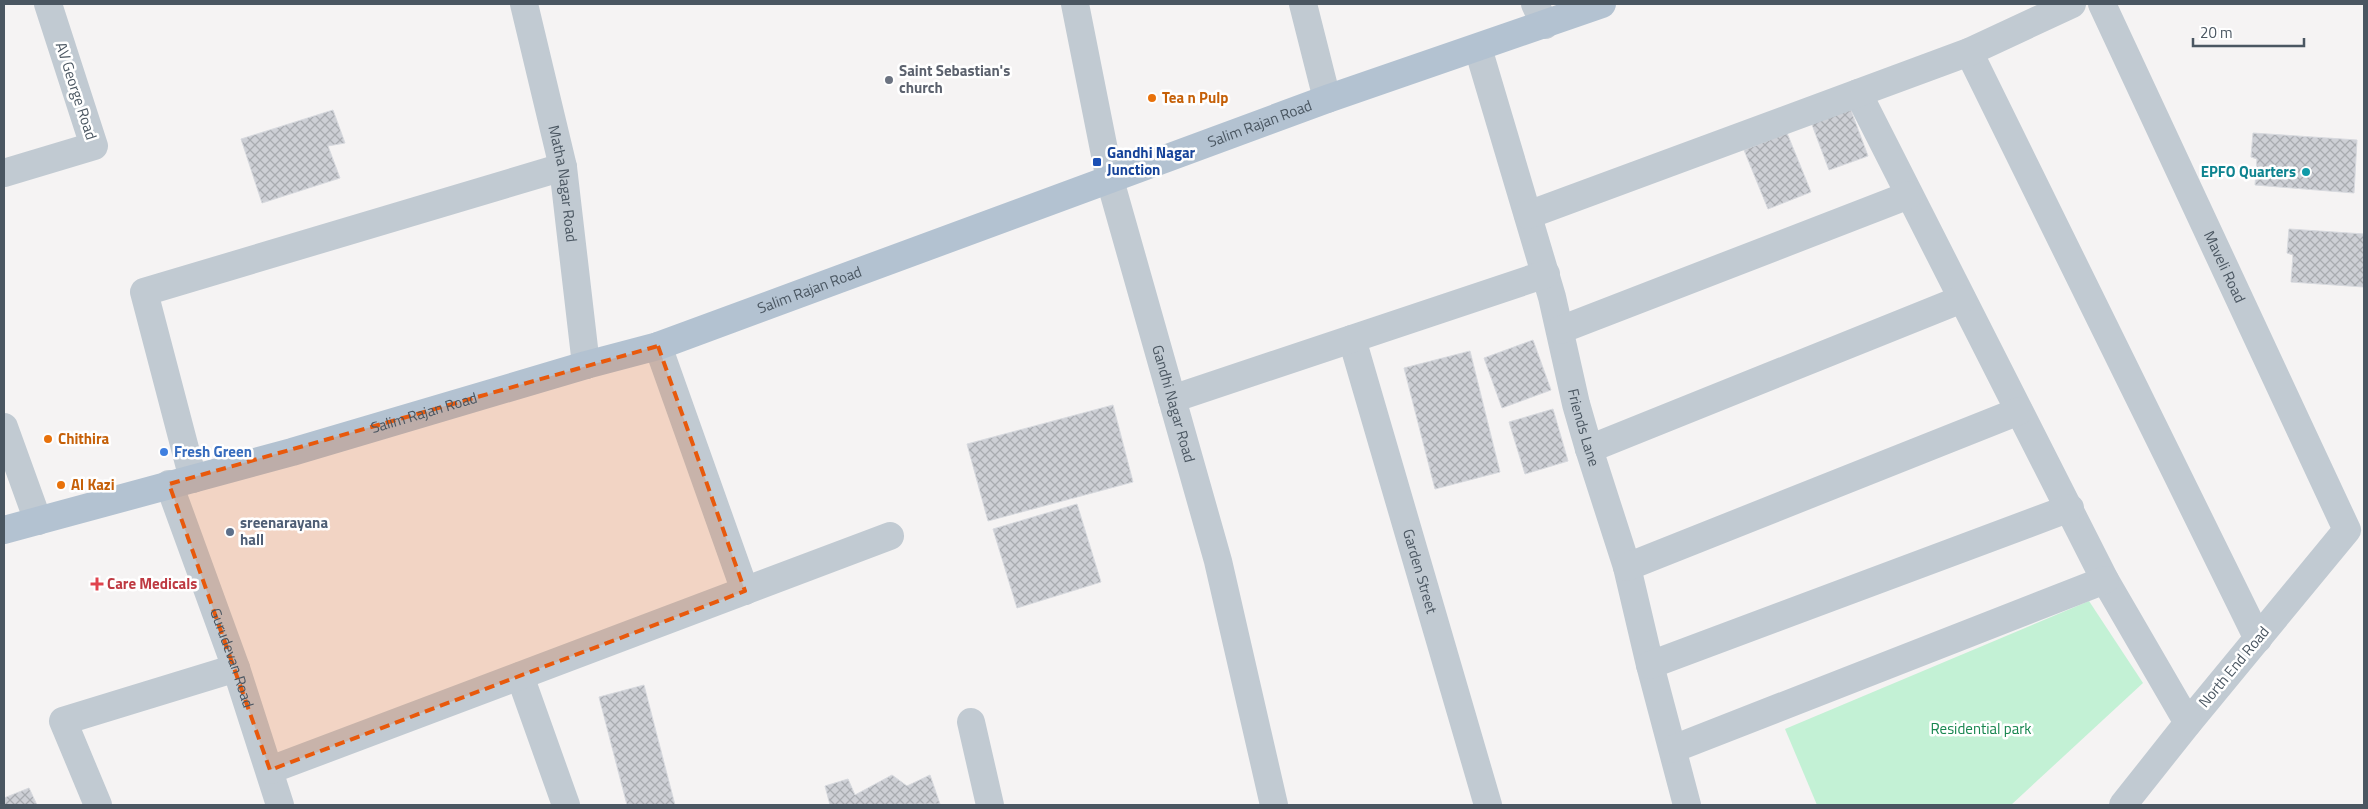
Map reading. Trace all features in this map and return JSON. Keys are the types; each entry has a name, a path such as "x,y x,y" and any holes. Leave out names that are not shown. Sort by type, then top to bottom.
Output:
{"main road":[{"name":"Salim Rajan Road","path":"4,530 292,452 586,365 658,346 1327,100 1478,48 1540,14 1602,4"}],"street":[{"name":"AV George Road","path":"4,173 94,146 48,4"},
{"name":"Matha Nagar Road","path":"524,4 563,167 586,365"},
{"name":"Gandhi Nagar Road","path":"1075,4 1110,180 1218,561 1274,805"},
{"path":"1303,4 1327,100"},
{"path":"1528,215 1968,52 2072,4"},
{"name":"Maveli Road","path":"2102,4 2347,530"},
{"name":"Friends Lane","path":"1478,48 1546,274 1576,404 1627,567 1650,665 1687,805"},
{"path":"1968,52 2258,639"},
{"path":"1858,93 2105,580 2188,723"},
{"name":"Gurudevan Road","path":"280,805 236,668 181,481 144,292 563,167"},
{"path":"1560,330 1909,196"},
{"path":"1172,399 1546,274"},
{"path":"1589,449 1962,300"},
{"name":"Garden Street","path":"1352,339 1488,805"},
{"path":"658,346 746,591"},
{"path":"1627,567 2019,411"},
{"path":"4,427 38,521"},
{"path":"1650,665 2070,508"},
{"name":"North End Road","path":"2123,805 2347,530"},
{"path":"270,770 890,536"},
{"path":"1673,749 2105,580"},
{"path":"98,805 63,721 236,668"},
{"path":"520,676 566,805"},
{"path":"971,722 990,805"}],"highlighted area":[{"path":"658,346 745,591 270,770 169,484"}],"green space":[{"name":"Residential park","path":"2089,601 2143,683 2011,805 1817,805 1785,729"}],"building":[{"path":"1850,108 1868,156 1829,170 1811,122"},
{"path":"333,110 345,143 328,146 340,178 262,203 241,139"},
{"path":"1787,133 1811,192 1768,209 1744,150"},
{"name":"EPFO Quarters","path":"2253,133 2357,140 2354,193 2255,185 2257,159 2251,157"},
{"path":"2289,229 2364,234 2364,287 2291,282 2293,255 2287,253"},
{"path":"1533,340 1551,390 1502,408 1484,358"},
{"path":"1470,351 1500,472 1435,489 1404,368"},
{"path":"1113,405 1133,482 988,521 967,444"},
{"path":"1553,409 1568,461 1525,474 1509,422"},
{"path":"1077,504 1101,582 1017,608 993,529"},
{"path":"644,685 675,805 627,805 599,697"},
{"path":"892,775 907,786 930,775 940,804 830,805 825,786 848,779 855,795"},
{"path":"29,788 37,805 4,805 4,798"}],"place":[{"name":"Saint Sebastian's church","path":"889,80"},
{"name":"Tea n Pulp","path":"1152,98"},
{"name":"Gandhi Nagar Junction","path":"1097,162"},
{"name":"EPFO Quarters","path":"2306,172"},
{"name":"Chithira","path":"48,439"},
{"name":"Fresh Green","path":"164,452"},
{"name":"Al Kazi","path":"61,485"},
{"name":"sreenarayana hall","path":"230,532"},
{"name":"Care Medicals","path":"97,584"}]}
